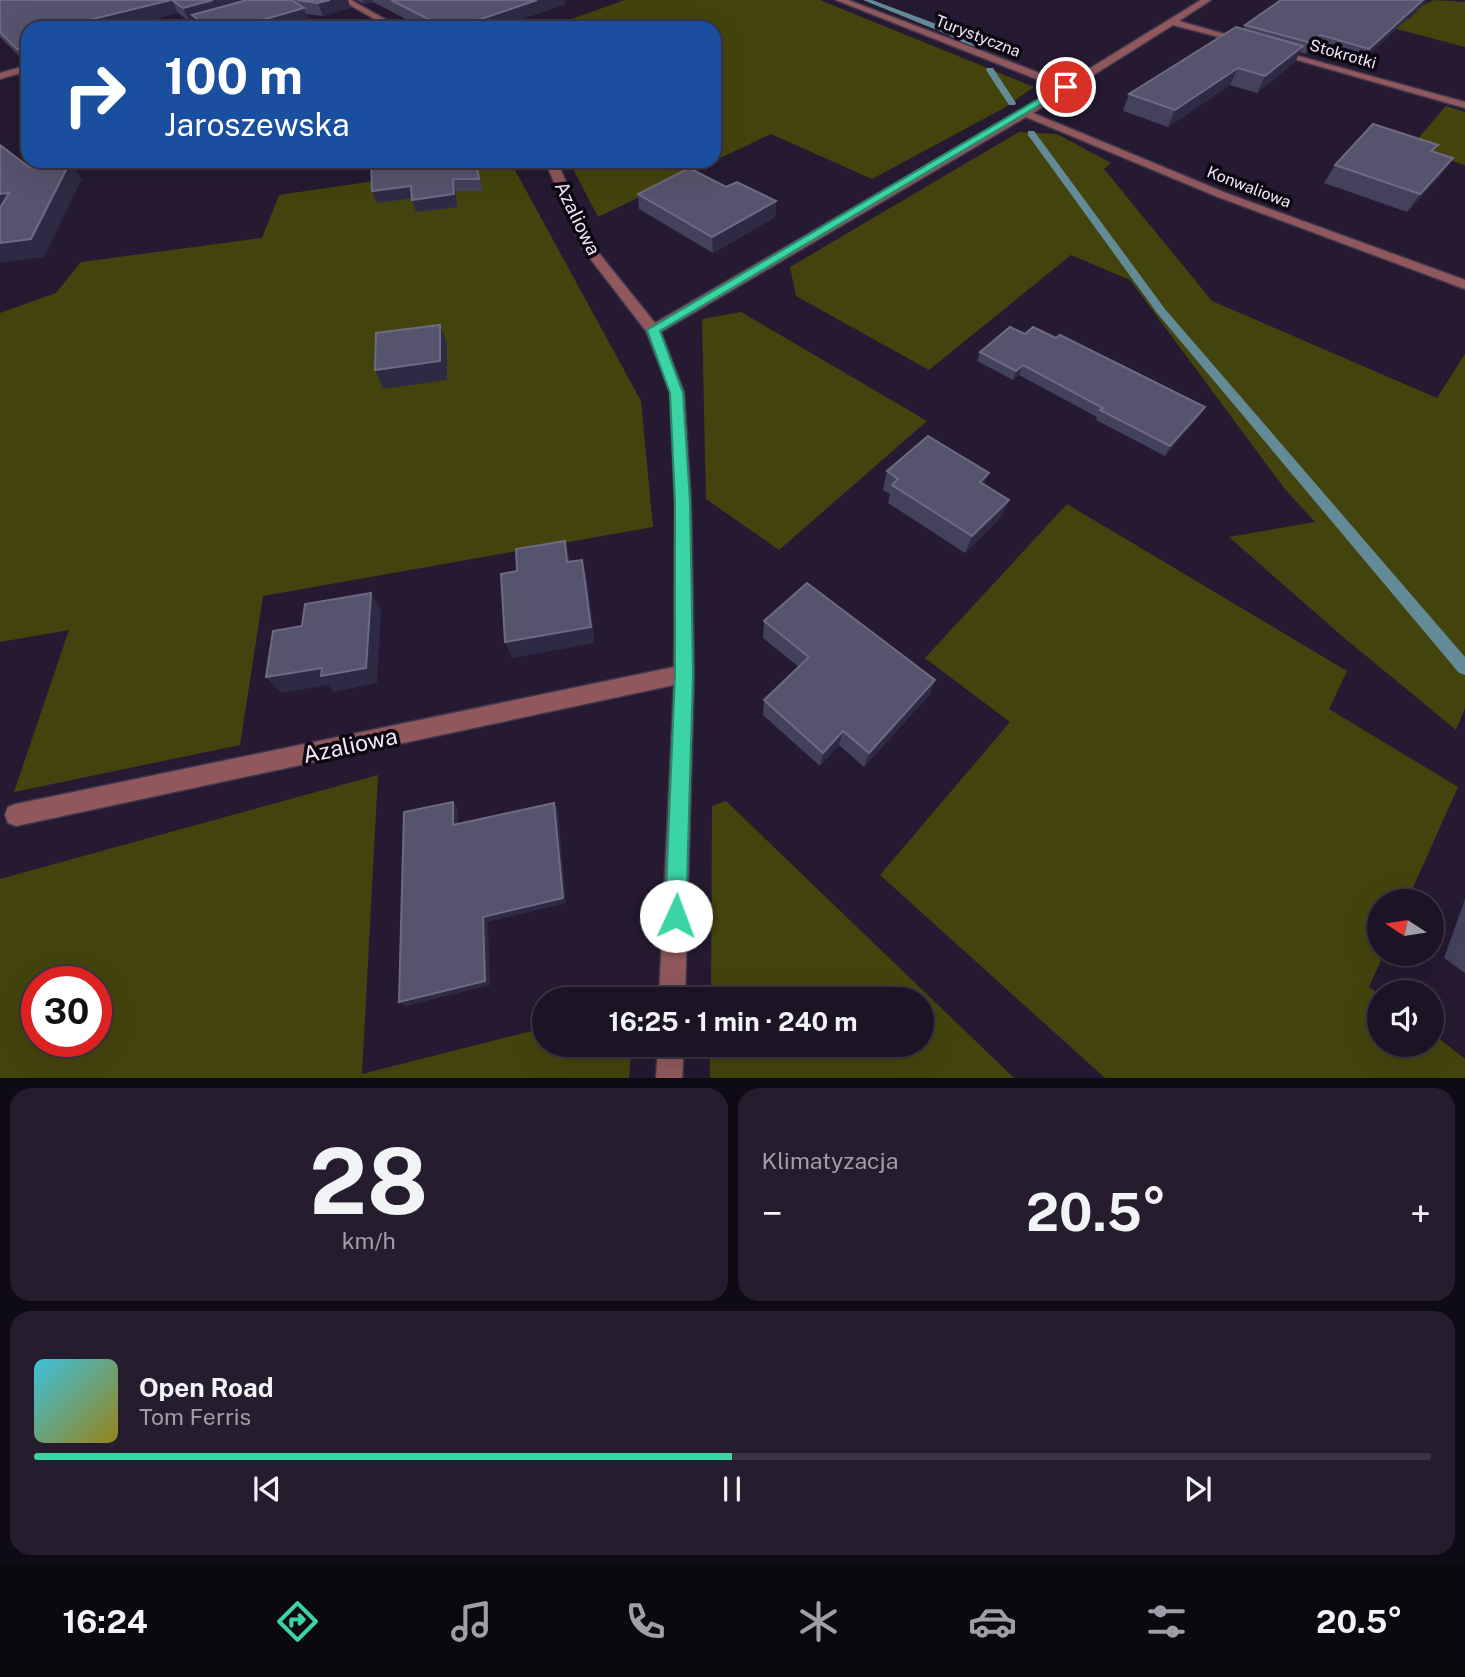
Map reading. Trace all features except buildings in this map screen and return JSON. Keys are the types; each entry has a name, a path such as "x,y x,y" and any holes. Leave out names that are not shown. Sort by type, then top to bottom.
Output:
{"street":[{"path":"345,0 384,21"},
{"name":"Turystyczna","path":"840,0 1066,87"},
{"path":"653,330 1025,113 1207,0"},
{"path":"206,21 232,14"},
{"path":"1172,22 1252,44"},
{"name":"Stokrotki","path":"1265,48 1465,105"},
{"path":"0,76 21,70"},
{"name":"Konwaliowa","path":"1025,113 1222,195 1465,285"},
{"name":"Azaliowa","path":"554,168 588,248 653,330 677,393 683,502 684,674 672,987"},
{"name":"Azaliowa","path":"16,815 684,674"},
{"path":"670,1078 671,1057"}],"shaded area":[{"path":"625,0 820,0 1034,87 1004,108 872,179 771,134 721,158 721,21 566,21"},
{"path":"1434,0 1465,2 1465,47 1393,28"},
{"path":"1446,106 1465,112 1465,165 1410,148"},
{"path":"1019,132 1057,134 1111,163 1104,169 1212,301 1437,398 1465,354 1465,708 1456,730 1342,636 1229,537 1315,522 1284,488 1130,280 1071,255 929,370 796,296 790,267"},
{"path":"462,168 514,168 641,401 653,527 263,596 240,745 14,792 69,630 0,642 0,313 56,293 81,262 262,238 279,195"},
{"path":"573,168 700,168 598,217"},
{"path":"741,312 927,421 779,550 706,499 702,319"},
{"path":"1067,504 1347,671 1329,709 1458,787 1412,889 1367,889 1367,966 1379,966 1372,980 1367,980 1367,1057 1444,1057 1444,1042 1465,1059 1465,1078 1105,1078 880,875 1010,722 925,658"},
{"path":"378,775 362,1074 532,1031 532,1057 631,1057 629,1078 0,1078 0,879"},
{"path":"726,801 919,987 711,987 712,806"},
{"path":"934,1001 1014,1078 710,1078 710,1057 934,1057"}],"waterway":[{"path":"866,0 952,33 971,46"},
{"path":"990,70 1012,103"},
{"path":"1031,133 1161,311 1465,668"}],"route":[{"path":"676,916 684,674 683,502 677,393 653,330 1066,87"}]}
